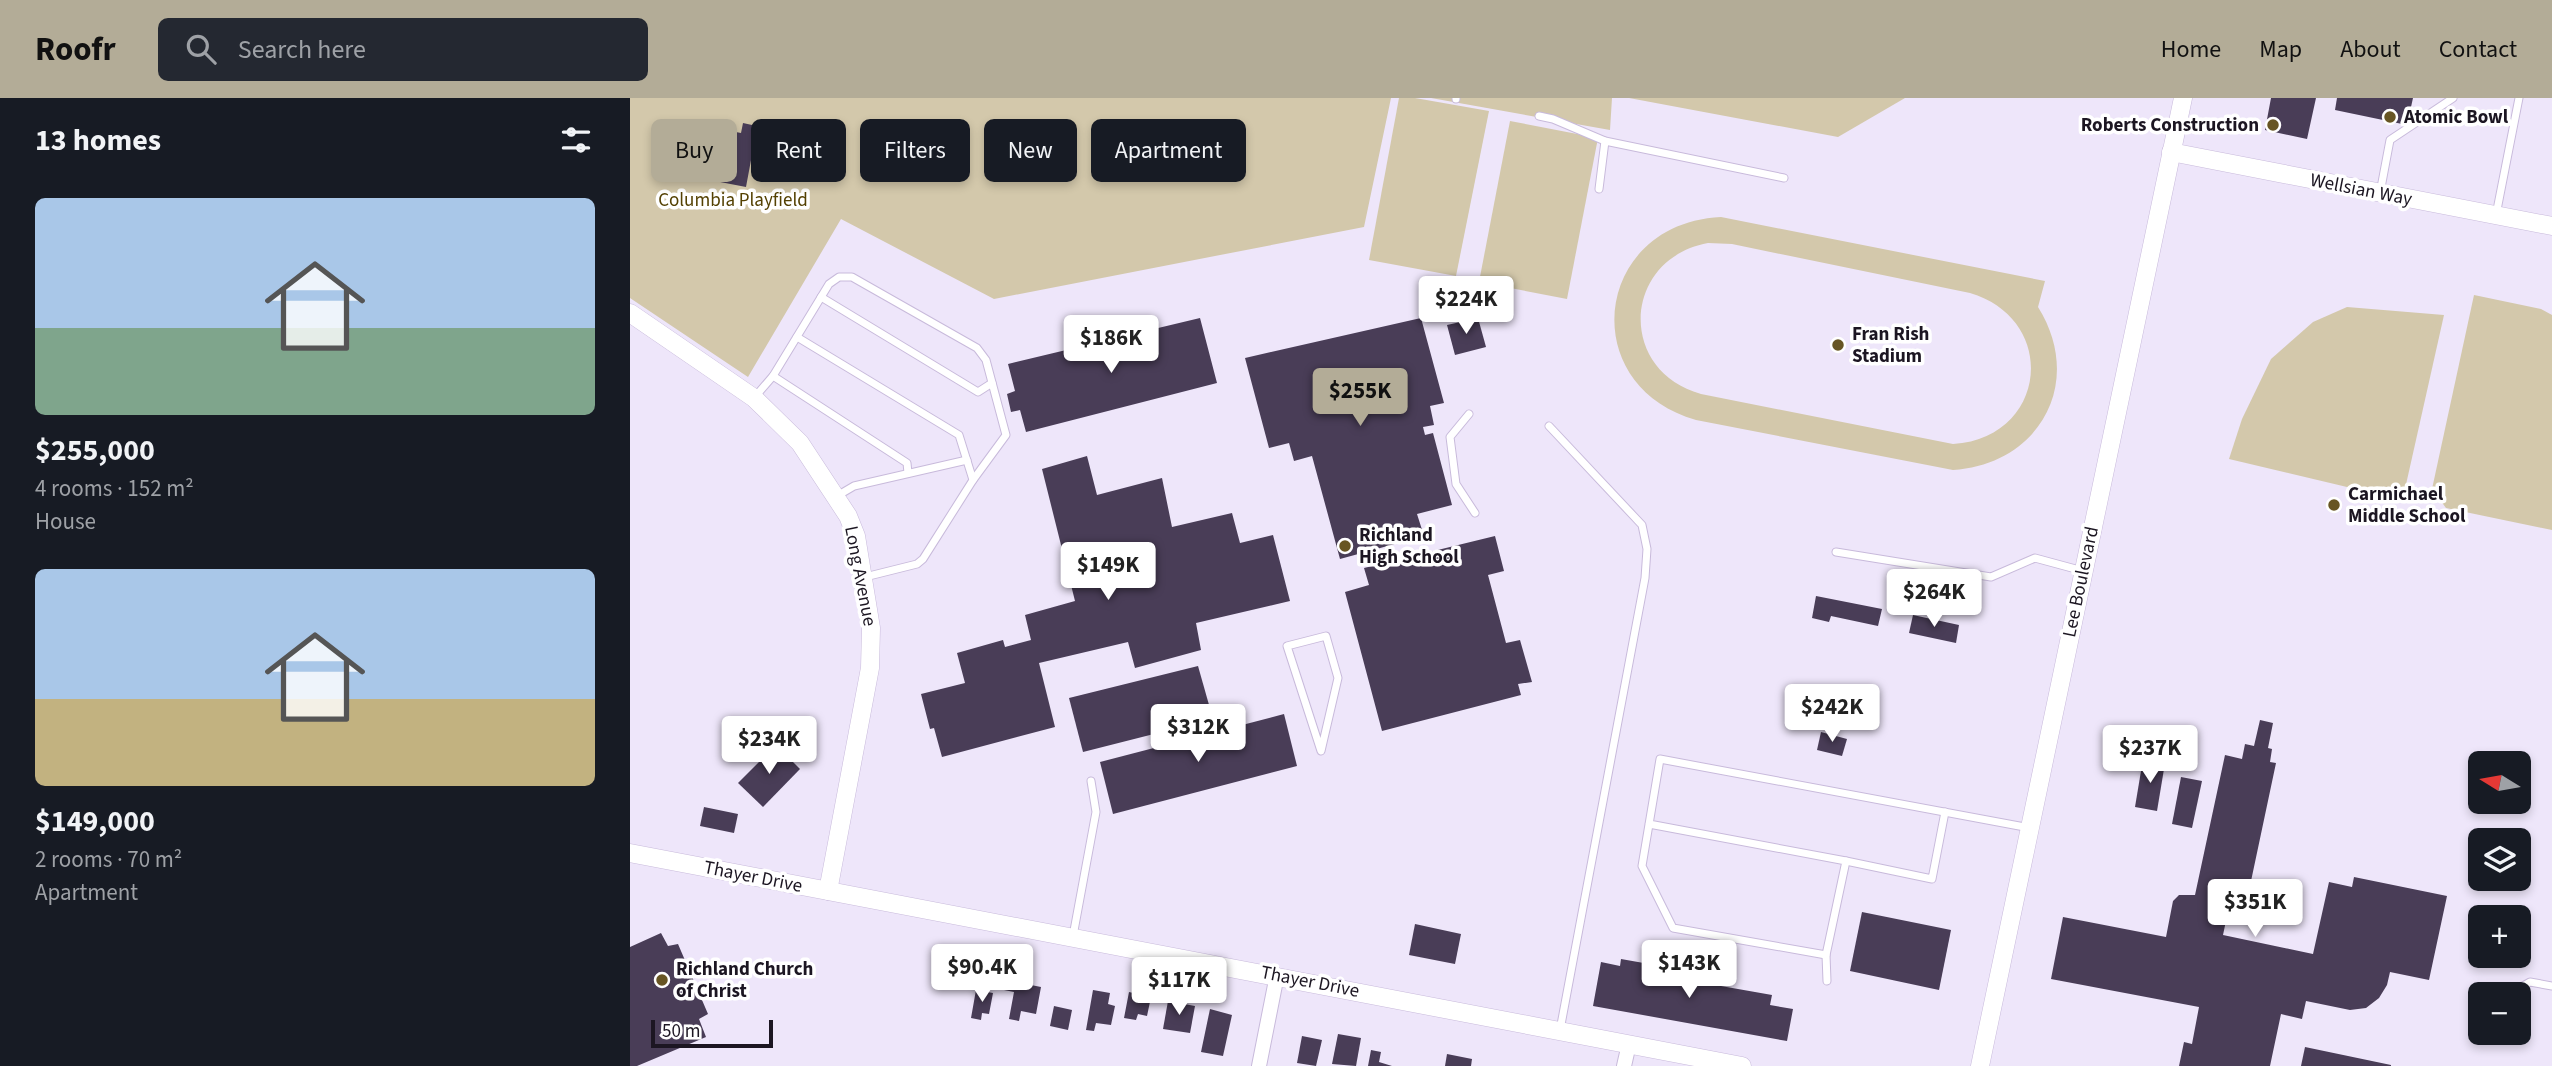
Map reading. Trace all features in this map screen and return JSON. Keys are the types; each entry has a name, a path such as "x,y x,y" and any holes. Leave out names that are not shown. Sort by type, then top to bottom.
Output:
{"street":[{"name":"Lee Boulevard","path":"1980,1066 2183,98"},
{"name":"Wellsian Way","path":"2171,152 2552,226"},
{"name":"Long Avenue","path":"630,313 754,398 800,443 848,516 856,536 871,628 870,668 828,891"},
{"name":"Thayer Drive","path":"630,853 1742,1066"},
{"path":"1259,1066 1277,975"},
{"path":"1624,1066 1629,1044"}],"lane":[{"path":"2380,193 2390,140 2453,98"},
{"path":"2496,216 2519,98"},
{"path":"1539,116 1605,141 1784,178"},
{"path":"1599,189 1605,141"},
{"path":"754,398 773,376 829,284 839,277 852,277 864,283 977,348 986,360 1006,435 973,480 923,559 917,564 864,577"},
{"path":"821,297 978,391 992,383"},
{"path":"797,337 959,435 973,480"},
{"path":"773,376 907,463 908,473"},
{"path":"1469,414 1450,437 1456,484 1475,513"},
{"path":"1549,426 1642,525 1647,549 1645,578 1559,1030"},
{"path":"836,497 854,486 967,460"},
{"path":"1836,552 1991,577 2035,558 2083,571"},
{"path":"1326,636 1338,678 1321,751 1287,646 1326,636"},
{"path":"1826,955 1673,928 1642,866 1660,759 2030,828"},
{"path":"1073,937 1096,812 1091,781"},
{"path":"1649,824 1932,879 1945,812"},
{"path":"1827,981 1826,955 1846,861"},
{"path":"2531,982 2552,986"}],"green space":[{"name":"Columbia Playfield","path":"630,98 1391,98 1364,227 994,299 841,219 748,377 630,298"},
{"path":"1399,98 1415,98 1489,111 1456,276 1369,260"},
{"path":"1431,98 1612,98 1610,130"},
{"path":"1629,98 1905,98 1838,137"},
{"path":"1510,121 1598,138 1567,299 1479,282"},
{"path":"1721,217 2045,281 2038,307 2051,335 2057,363 2055,390 2046,414 2031,436 2010,453 1984,464 1953,470 1696,420 1657,401 1631,374 1617,342 1615,308 1625,275 1646,246 1678,226","holes":["1708,243 1732,244 1970,293 1999,307 2019,327 2029,351 2030,376 2023,401 2008,422 1984,437 1953,444 1701,394 1674,382 1655,363 1644,340 1641,316 1646,292 1659,270 1680,253"]},
{"path":"2474,295 2541,309 2552,315 2552,530 2446,508 2432,489"},
{"path":"2347,307 2444,315 2405,489 2389,497 2229,459 2242,419 2271,359 2313,322"}],"building":[{"path":"2271,98 2316,98 2307,139 2265,130"},
{"name":"Atomic Bowl","path":"2337,98 2413,98 2407,125 2335,110"},
{"path":"743,123 751,125 751,160 746,187 720,182 737,182 737,132 741,133"},
{"path":"1200,318 1217,383 1026,432 1020,410 1011,412 1007,394 1015,391 1008,364"},
{"path":"1421,318 1444,403 1430,406 1434,425 1423,427 1425,435 1433,433 1452,505 1417,514 1424,536 1340,559 1312,456 1294,461 1289,443 1269,448 1245,358"},
{"path":"1478,318 1486,347 1455,355 1447,325"},
{"path":"1087,456 1097,495 1162,478 1172,527 1232,513 1240,543 1273,535 1290,601 1196,623 1201,650 1135,668 1128,642 1039,663 1055,727 942,757 934,728 930,729 921,694 965,683 957,653 1003,640 1005,647 1031,640 1025,615 1075,601 1042,469"},
{"path":"1495,536 1504,571 1488,575 1506,643 1520,640 1532,682 1518,684 1521,695 1382,731 1345,592 1369,585 1364,568"},
{"path":"1816,596 1882,609 1878,626 1831,616 1829,622 1812,618"},
{"path":"1913,615 1959,625 1956,643 1909,633"},
{"path":"1198,666 1213,719 1083,752 1069,698"},
{"path":"1284,714 1297,766 1113,814 1100,762"},
{"path":"2260,720 2273,723 2268,748 2272,749 2270,762 2276,763 2247,900 2231,897 2223,935 2313,954 2329,882 2352,887 2354,877 2447,896 2429,980 2390,972 2387,985 2379,998 2366,1008 2350,1010 2306,1001 2302,1019 2281,1014 2270,1066 2179,1066 2184,1042 2192,1044 2199,1007 2051,979 2063,917 2166,937 2173,901 2179,895 2195,895 2225,755 2242,759 2245,744 2254,746"},
{"path":"1821,732 1847,739 1842,756 1817,750"},
{"path":"776,745 800,769 763,807 738,783"},
{"path":"2143,759 2165,763 2157,811 2135,807"},
{"path":"2181,777 2202,781 2192,828 2172,824"},
{"path":"704,807 738,814 734,833 700,826"},
{"path":"1862,912 1951,930 1939,990 1850,971"},
{"path":"1415,924 1461,934 1455,964 1409,955"},
{"name":"Richland Church of Christ","path":"661,933 668,946 678,944 708,1014 699,1019 706,1037 637,1066 630,1066 630,947"},
{"path":"1621,959 1706,974 1704,983 1772,995 1770,1005 1793,1009 1787,1041 1593,1006 1601,962 1620,966"},
{"path":"1008,971 1018,973 1016,982 1041,987 1036,1014 1021,1011 1019,1021 1009,1019 1014,992 1004,990"},
{"path":"976,990 993,993 989,1014 982,1013 981,1020 971,1018"},
{"path":"1093,990 1110,993 1108,1004 1115,1006 1111,1025 1096,1023 1094,1031 1086,1030"},
{"path":"1129,992 1151,997 1147,1016 1138,1014 1136,1020 1124,1018"},
{"path":"1168,1001 1195,1006 1190,1033 1163,1029"},
{"path":"1054,1006 1072,1010 1068,1030 1050,1026"},
{"path":"1210,1009 1232,1015 1223,1056 1201,1052"},
{"path":"1338,1034 1361,1038 1356,1066 1332,1064"},
{"path":"1302,1036 1322,1040 1316,1066 1297,1063"},
{"path":"2305,1047 2391,1065 2391,1066 2301,1066"},
{"path":"1371,1050 1381,1052 1379,1062 1392,1066 1368,1066"},
{"path":"1447,1054 1472,1059 1471,1066 1445,1066"}],"place":[{"name":"Atomic Bowl","path":"2390,117"},
{"name":"Roberts Construction","path":"2273,125"},
{"name":"Fran Rish Stadium","path":"1838,345"},
{"name":"Carmichael Middle School","path":"2334,505"},
{"name":"Richland High School","path":"1345,546"},
{"name":"Richland Church of Christ","path":"662,980"}]}
